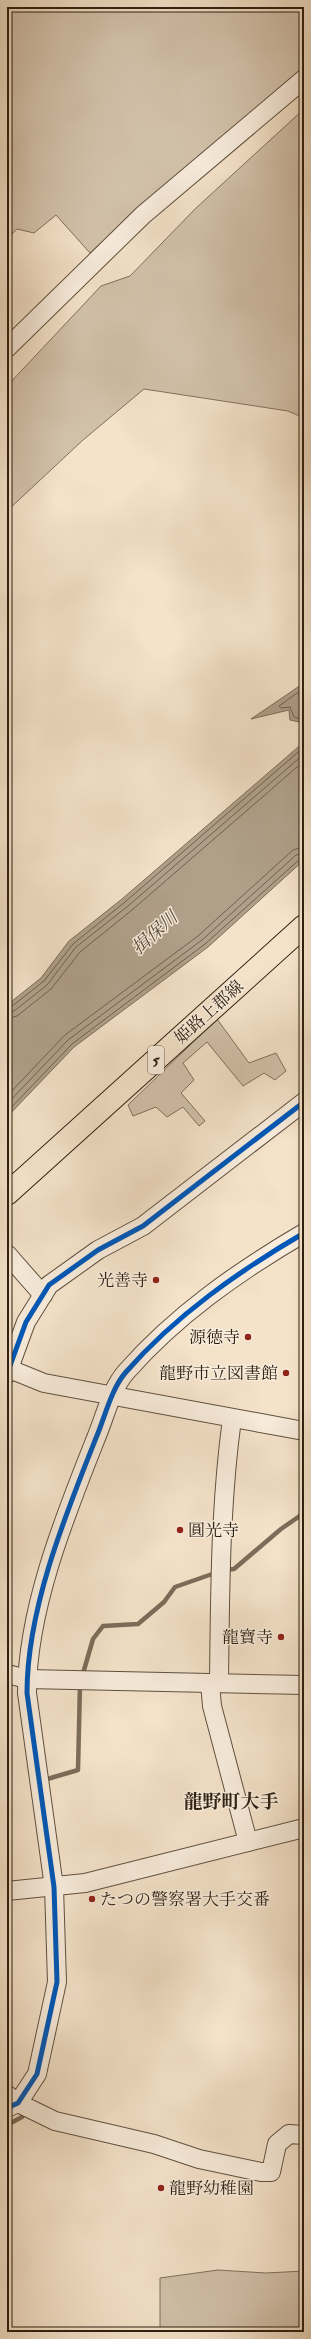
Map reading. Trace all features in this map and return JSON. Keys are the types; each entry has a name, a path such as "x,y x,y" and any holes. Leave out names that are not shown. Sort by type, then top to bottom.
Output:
{"main road":[{"name":"姫路上郡線","path":"7,1194 304,926"}],"street":[{"path":"7,348 143,215 304,79"},
{"path":"304,1102 143,1226 98,1250 49,1285 26,1322 8,1370 44,1383 232,1419 304,1431"},
{"path":"304,1233 254,1263 220,1286 157,1340 125,1373 113,1397 59,1531 36,1620 27,1679 27,1693 58,1886 57,1982 37,2074 11,2102 55,2121 154,2144 199,2159 261,2172 271,2172 277,2144 289,2134 304,2135"},
{"path":"7,1254 43,1295"},
{"path":"232,1419 228,1447 212,1706 248,1842"},
{"path":"7,1674 27,1679 304,1685"},
{"path":"7,1891 85,1883 304,1828"}],"shaded area":[{"path":"7,7 304,7 304,67 136,211 90,253 56,215 34,233 17,229 7,239"},
{"path":"304,109 304,418 288,411 144,389 83,440 7,511 7,386 101,286 130,276 195,209"},
{"path":"217,1019 249,1063 276,1053 286,1071 275,1080 264,1073 243,1086 207,1042 183,1063 194,1080 181,1093 205,1121 199,1126 183,1107 167,1117 156,1107 133,1116 128,1105"},
{"path":"218,2270 266,2273 304,2271 304,2332 160,2332 160,2278"}],"water":[{"path":"304,683 304,723 290,720 289,710 251,719"},
{"name":"揖保川","path":"304,742 304,860 208,947 74,1047 7,1117 7,1005 41,978 69,941 122,899"}],"waterway":[{"path":"225,1570 234,1569 281,1529 304,1513"},
{"path":"82,1677 93,1639 103,1626 138,1624 164,1602 175,1587 218,1572"},
{"path":"44,1780 78,1770 80,1684"},
{"path":"7,2125 22,2117 25,2111"}],"cycle path":[{"path":"7,1374 26,1322 49,1285 98,1250 143,1226 304,1102"},
{"path":"7,2108 18,2103 37,2074 57,1982 54,1887 27,1693 33,1629 50,1563 72,1499 112,1395 126,1372 145,1351 209,1295 304,1233"}],"place":[{"name":"光善寺","path":"156,1280"},
{"name":"源徳寺","path":"248,1337"},
{"name":"龍野市立図書館","path":"286,1373"},
{"name":"圓光寺","path":"180,1530"},
{"name":"龍寶寺","path":"281,1637"},
{"name":"たつの警察署大手交番","path":"92,1899"},
{"name":"龍野幼稚園","path":"161,2188"}],"district":[{"name":"龍野町大手","path":"231,1802"}]}
